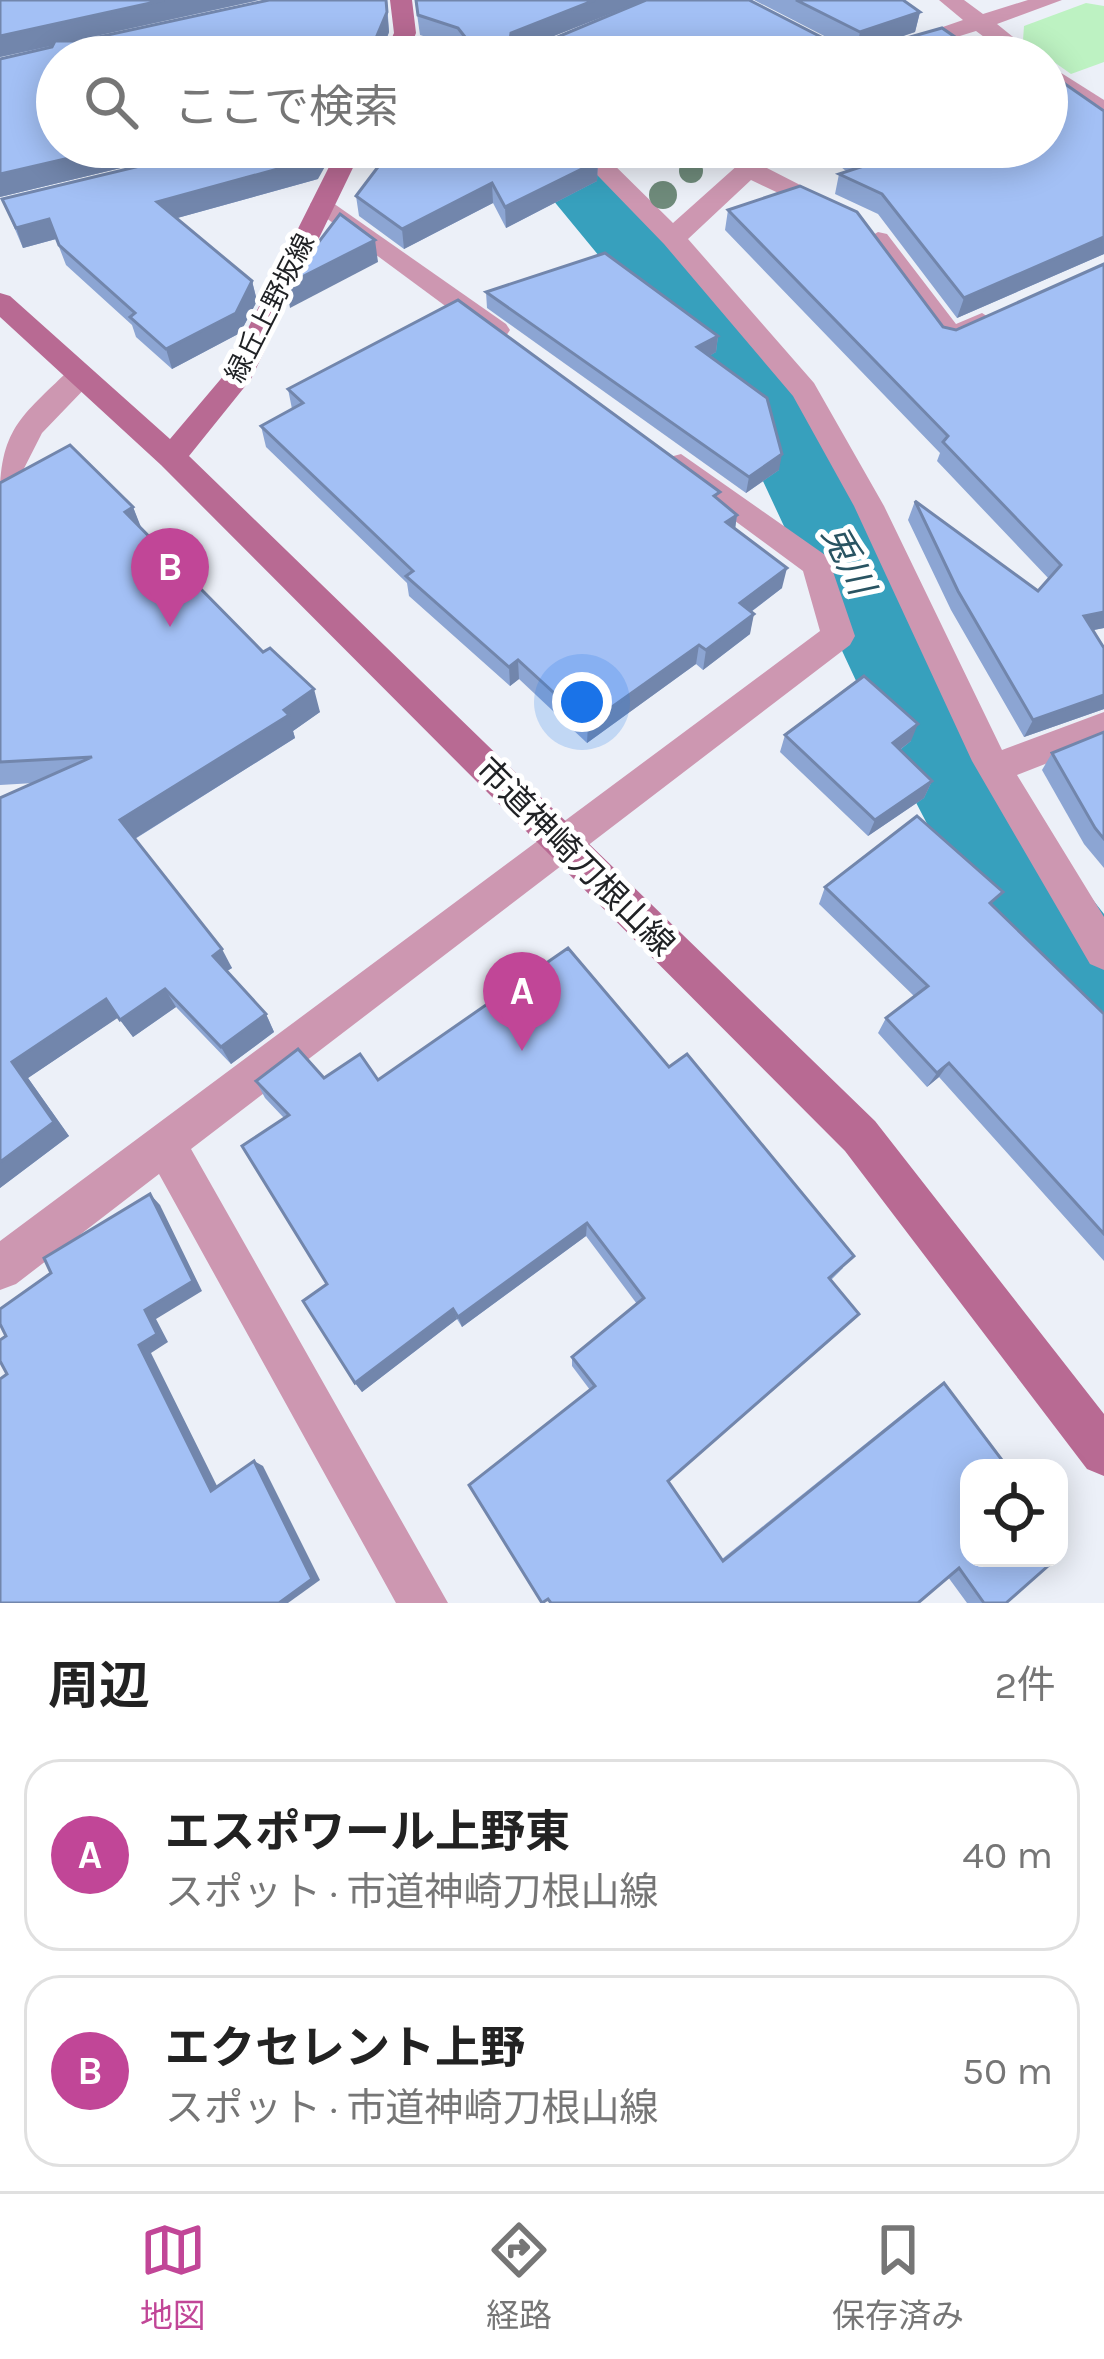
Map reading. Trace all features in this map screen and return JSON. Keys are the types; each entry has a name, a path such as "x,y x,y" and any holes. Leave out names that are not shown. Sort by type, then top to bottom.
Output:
{"street":[{"path":"401,0 406,36"},
{"path":"950,0 965,7 995,36"},
{"path":"941,36 1051,0"},
{"path":"1068,86 1104,111"},
{"name":"緑丘上野坂線","path":"172,457 237,380 341,168"},
{"path":"603,168 673,238 804,390 868,506 994,769 1104,952"},
{"path":"673,238 750,170 865,224 952,337 1009,310"},
{"path":"323,204 513,343"},
{"name":"市道神崎刀根山線","path":"0,302 172,457 860,1136 1104,1452"},
{"path":"0,486 30,427 82,374"},
{"path":"0,1268 838,636 817,565 646,440"},
{"path":"994,769 1104,726"},
{"path":"166,1146 423,1603"}],"green space":[{"path":"1086,3 1104,6 1104,62 1071,74 1068,36 1023,36 1024,26"}],"building":[{"path":"0,0 164,0 0,36"},
{"path":"269,0 386,0 387,12 377,36 103,36"},
{"path":"416,0 595,0 511,33 464,36 458,28 418,15"},
{"path":"646,0 749,0 819,36 560,36"},
{"path":"796,0 903,0 920,12 860,32"},
{"path":"942,28 954,36 914,36"},
{"path":"36,51 36,166 0,174 0,59"},
{"path":"1068,86 1104,111 1104,237 964,298 882,194 839,174 858,168 1068,168"},
{"path":"131,168 281,168 157,202 252,281 236,313 166,349 130,317 135,313 59,245 49,219 16,228 2,199"},
{"path":"377,168 584,168 505,207 492,183 402,229 356,196"},
{"path":"800,186 857,212 943,327 956,330 1104,264 1104,612 1084,616 1104,648 1104,695 1033,720 958,591 915,501 1038,591 1061,565 943,442 948,436 728,210"},
{"path":"340,214 375,240 286,285"},
{"path":"605,253 718,336 697,347 767,398 782,454 749,477 486,292"},
{"path":"458,300 720,492 714,496 737,515 726,522 787,568 740,603 754,614 706,650 699,645 588,724 518,660 509,667 406,576 413,571 261,426 303,403 288,389"},
{"path":"70,445 133,507 125,512 263,652 270,648 314,689 284,710 289,715 120,820 222,949 213,956 266,1014 221,1047 165,989 120,1020 106,999 12,1062 54,1122 0,1162 0,798 92,757 0,762 0,483"},
{"path":"864,676 918,724 893,743 932,781 875,820 785,735"},
{"path":"1104,732 1104,839 1052,753"},
{"path":"917,816 1003,892 990,903 1104,1014 1104,1234 949,1063 937,1073 886,1018 928,986 825,887"},
{"path":"568,948 669,1067 687,1054 854,1256 829,1278 859,1314 668,1481 723,1561 944,1383 1001,1459 960,1459 960,1567 1047,1567 1006,1603 984,1603 959,1568 918,1603 551,1603 548,1599 542,1603 469,1485 595,1386 572,1357 644,1298 587,1223 458,1317 453,1309 355,1383 303,1301 327,1284 242,1146 289,1115 256,1081 298,1049 324,1078 360,1054 378,1080"},
{"path":"150,1194 193,1281 145,1310 157,1334 139,1345 211,1491 254,1461 312,1579 279,1603 0,1603 0,1379 7,1374 0,1361 0,1340 6,1336 0,1309 51,1273 44,1258"}],"waterway":[{"name":"兎川","path":"567,168 774,407 939,743 1040,923 1104,1010"}],"place":[{"name":"エクセレント上野","path":"170,627"},
{"name":"エスポワール上野東","path":"522,1051"}]}
